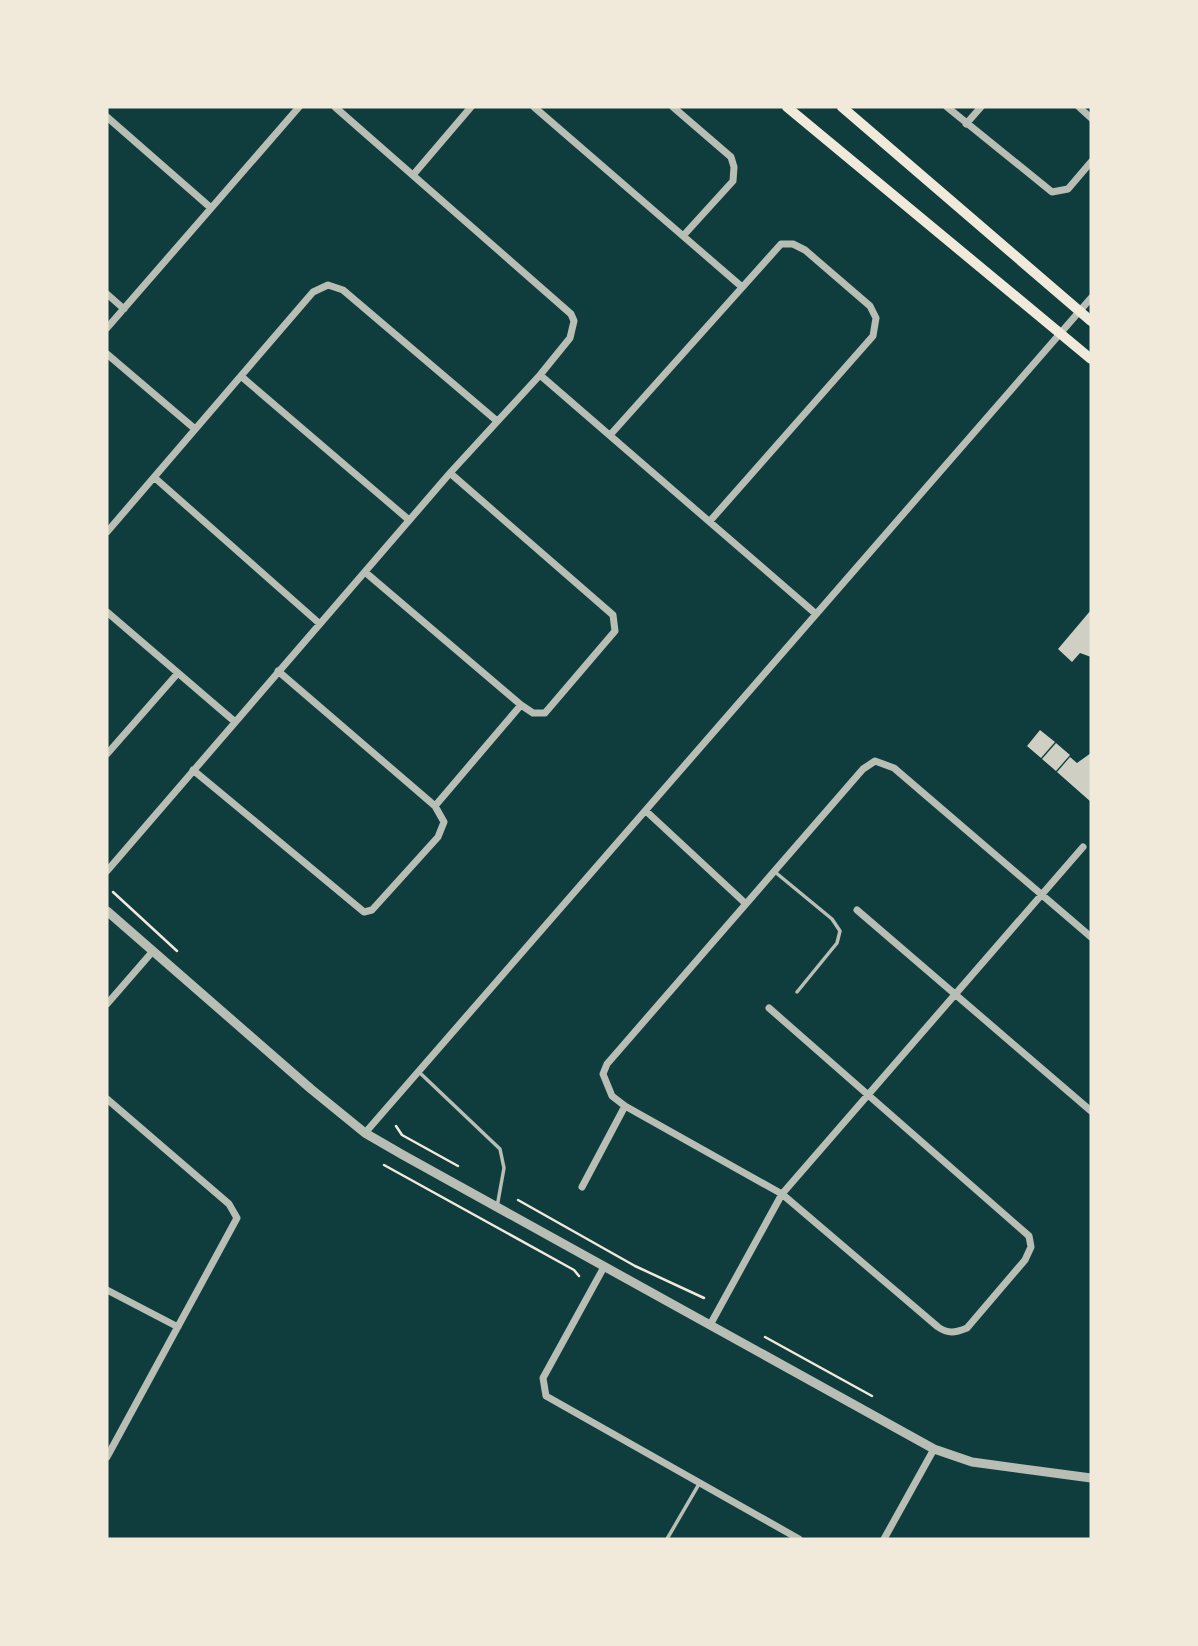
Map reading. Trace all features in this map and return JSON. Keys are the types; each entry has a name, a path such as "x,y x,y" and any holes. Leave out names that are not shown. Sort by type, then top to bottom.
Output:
{"main road":[{"path":"787,107 1091,359"},
{"path":"842,107 1091,321"}],"street":[{"path":"107,328 299,107"},
{"path":"107,871 234,721 570,338 574,321 571,314 335,107"},
{"path":"413,175 471,107"},
{"path":"673,107 731,156 734,167 733,181 683,236"},
{"path":"947,107 1052,192 1068,188 1091,162"},
{"path":"966,124 981,107"},
{"path":"1079,107 1091,118"},
{"path":"537,108 741,287"},
{"path":"107,117 211,208"},
{"path":"611,434 776,247 793,244 805,250 870,306 876,324 873,335 710,521"},
{"path":"107,532 313,292 328,285 343,290 497,421"},
{"path":"107,294 124,309"},
{"path":"365,1133 1091,298"},
{"path":"107,354 195,429"},
{"path":"540,375 816,614"},
{"path":"242,377 409,520"},
{"path":"365,572 521,705 533,713 545,713 615,631 615,620 607,607 450,473"},
{"path":"155,478 320,624"},
{"path":"107,612 234,721"},
{"path":"193,770 364,912 372,910 438,837 444,822 435,806 278,671"},
{"path":"107,754 178,673"},
{"path":"435,806 521,705"},
{"path":"769,1008 1029,1236 1031,1247 1025,1260 967,1328 952,1333 938,1327 782,1194 625,1106 607,1087 603,1074 607,1064 773,871 863,769 879,761 894,768 1091,937"},
{"path":"646,811 745,903"},
{"path":"710,1325 782,1194 870,1096 1083,847"},
{"path":"857,910 1091,1111"},
{"path":"107,911 365,1133 934,1449 972,1462 1091,1478"},
{"path":"107,1004 153,951"},
{"path":"107,1098 229,1204 236,1222 107,1457"},
{"path":"582,1187 625,1106"},
{"path":"604,1267 543,1378 543,1392 555,1404 799,1539"},
{"path":"107,1290 178,1327"},
{"path":"884,1539 934,1449"}],"lane":[{"path":"773,871 832,919 840,931 837,943 797,992"},
{"path":"418,1070 500,1149 505,1168 496,1207"},
{"path":"667,1539 699,1484"}],"path":[{"path":"113,892 177,951"},
{"path":"396,1126 402,1135 458,1167"},
{"path":"384,1165 525,1241 574,1270 579,1276"},
{"path":"518,1200 635,1266 704,1298"},
{"path":"765,1337 872,1396"}],"building":[{"path":"1091,610 1091,657 1080,653 1072,662 1058,649"},
{"path":"1040,730 1055,742 1041,758 1027,746"},
{"path":"1056,743 1070,755 1056,771 1042,759"},
{"path":"1091,753 1091,802 1057,772 1070,757 1077,763"}]}
